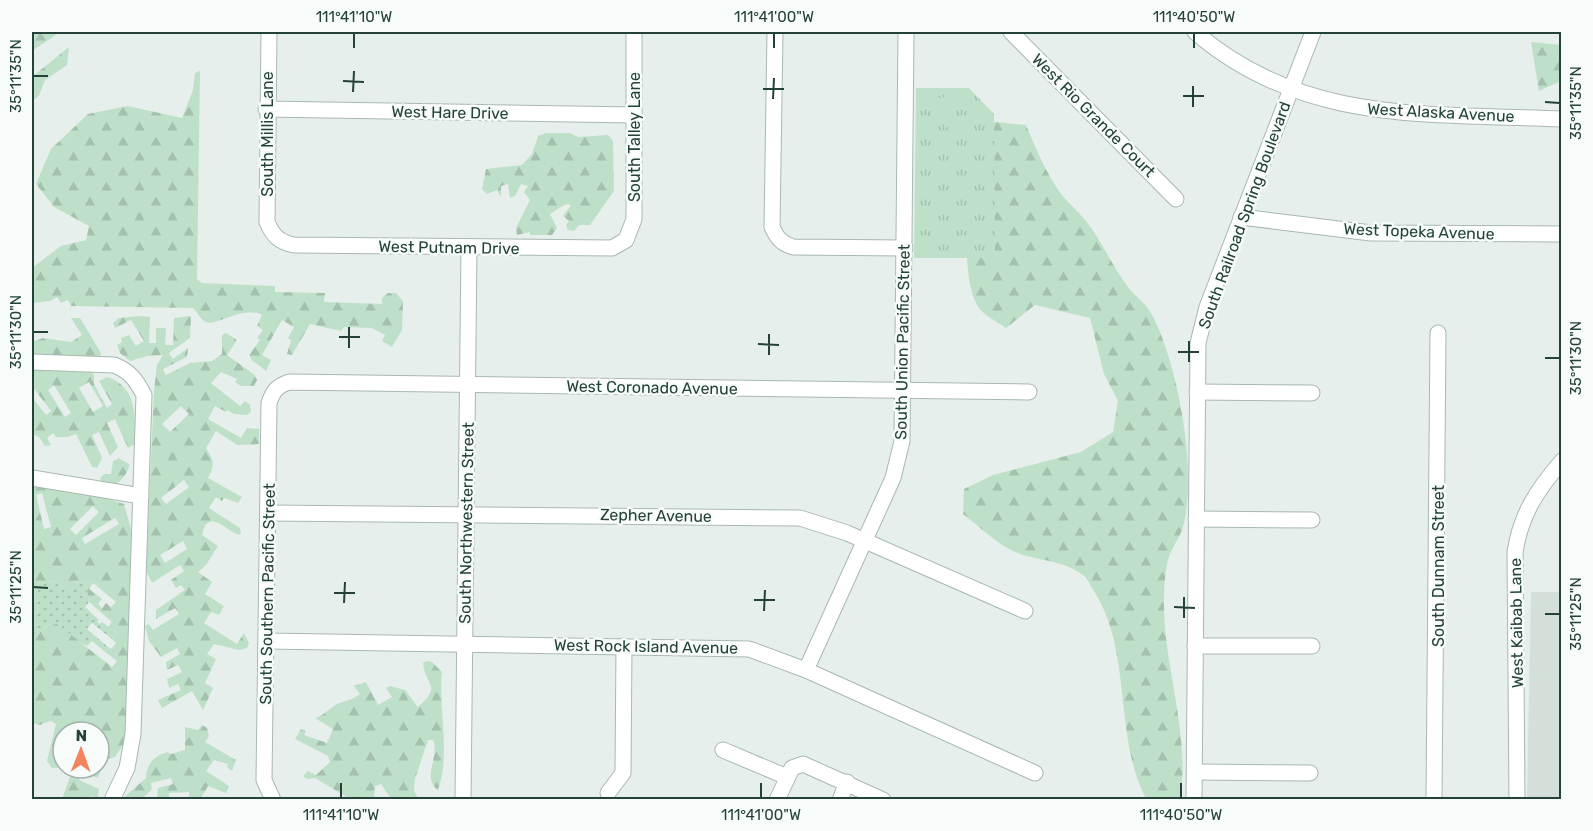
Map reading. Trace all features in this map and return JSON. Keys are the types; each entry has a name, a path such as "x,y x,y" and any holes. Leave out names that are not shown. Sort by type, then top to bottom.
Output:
{"street":[{"name":"South Millis Lane","path":"269,32 266,109 267,222 273,235"},
{"name":"South Talley Lane","path":"626,240 634,219 634,32"},
{"path":"775,32 772,227 776,236 782,244 793,247 904,248"},
{"name":"South Union Pacific Street","path":"806,670 865,542 897,462 902,441 906,32"},
{"name":"West Rio Grande Court","path":"1011,32 1176,199"},
{"name":"West Alaska Avenue","path":"1195,32 1254,73 1291,89 1350,106 1386,111 1562,119"},
{"name":"South Railroad Spring Boulevard","path":"1194,800 1198,343 1202,322 1240,217 1313,32"},
{"name":"West Hare Drive","path":"266,109 634,115"},
{"name":"West Topeka Avenue","path":"1240,217 1371,233 1562,234"},
{"name":"West Putnam Drive","path":"273,235 283,243 294,245 612,248 626,240"},
{"name":"South Northwestern Street","path":"463,800 469,247"},
{"name":"South Dunnam Street","path":"1434,800 1438,333"},
{"path":"32,362 114,364 127,370 136,380 144,395 133,734 127,768 112,800"},
{"name":"West Coronado Avenue","path":"276,388 289,382 1029,392"},
{"name":"South Southern Pacific Street","path":"273,800 264,780 268,403 276,388"},
{"path":"1197,392 1312,393"},
{"name":"West Kaibab Lane","path":"1517,800 1515,552 1519,528 1534,494 1562,461"},
{"path":"32,478 141,496"},
{"name":"Zepher Avenue","path":"268,513 467,513 800,518 847,533 1025,611"},
{"path":"1196,519 1312,519"},
{"name":"West Rock Island Avenue","path":"267,641 749,649 806,670 1035,773"},
{"path":"608,793 623,773 624,646"},
{"path":"1195,646 1312,646"},
{"path":"723,750 787,777"},
{"path":"777,800 792,768 803,764 883,800"},
{"path":"1196,772 1310,773"},
{"path":"840,800 848,783"}],"shaded area":[{"path":"1531,592 1561,592 1561,799 1527,799"}],"green space":[{"path":"32,32 60,32 32,51"},
{"path":"1531,42 1561,45 1561,81 1539,91"},
{"path":"69,47 67,65 45,80 39,95 32,102 32,77"},
{"path":"200,71 197,279 202,283 275,286 275,292 325,293 324,302 382,304 382,298 388,293 396,293 403,301 402,330 392,347 382,341 385,335 372,328 344,327 341,331 310,324 292,355 287,354 291,340 288,338 294,327 282,320 262,355 271,360 266,371 249,355 260,340 257,338 263,330 257,326 262,315 239,314 210,323 202,320 193,308 71,306 68,300 61,303 57,297 50,301 32,303 32,268 61,246 86,240 89,226 54,207 36,184 51,149 88,114 128,106 182,118 193,90 195,73"},
{"path":"916,88 969,88 994,114 995,258 914,258"},
{"path":"951,95 959,124 945,128 936,99"},
{"path":"985,121 1026,125 1056,186 1086,221 1125,283 1151,313 1170,360 1183,418 1188,478 1183,527 1168,560 1164,595 1165,625 1182,750 1180,799 1146,799 1129,748 1114,641 1106,615 1087,579 1069,567 1008,549 963,514 964,489 993,475 1081,452 1113,432 1118,401 1104,374 1090,318 1035,305 1006,328 986,315 977,305 970,286 967,240"},
{"path":"546,133 570,133 578,137 608,135 613,141 614,191 590,225 579,225 574,231 568,230 566,225 569,221 563,216 571,205 566,204 550,214 557,228 552,235 530,235 530,232 517,235 516,228 530,200 524,192 528,186 521,184 515,196 510,198 508,184 501,186 501,197 497,190 487,194 482,189 486,169 522,165 532,154 538,136"},
{"path":"191,316 190,338 169,353 173,359 188,348 187,357 163,369 166,375 190,363 212,361 222,354 222,335 226,333 237,340 227,355 255,375 257,380 254,386 241,386 235,382 237,379 221,372 211,383 240,406 245,401 250,405 251,412 247,415 234,414 215,406 208,419 241,438 247,428 259,429 259,444 237,445 216,431 206,448 213,463 208,478 242,497 238,503 224,498 222,501 216,497 209,508 240,528 241,533 239,535 211,521 205,525 202,535 218,546 206,565 198,572 212,582 205,594 224,606 219,615 211,612 204,623 237,644 244,633 249,643 247,648 239,650 214,644 207,654 216,659 205,683 213,688 203,710 192,691 162,708 158,700 181,690 178,684 169,688 167,679 182,672 178,665 167,670 166,662 180,654 177,648 161,657 149,641 145,626 149,624 153,630 179,614 175,608 156,619 156,610 185,590 181,585 176,588 171,580 184,571 180,565 152,583 146,571 154,391 157,365 163,355 147,356 130,361 120,353 117,345 122,342 121,338 129,335 136,346 144,341 131,320 115,328 113,323 119,318 150,317 149,343 156,343 156,328 166,328 165,345 173,345 174,318","holes":["181,406 189,414 170,432 162,424","184,480 189,487 166,504 161,498","183,541 187,549 165,563 160,555"]},
{"path":"71,318 80,318 101,353 99,361 32,358 32,342 43,338 71,342 82,335"},
{"path":"33,370 87,371 94,374 94,384 107,408 112,404 99,381 107,377 117,382 124,388 133,404 135,444 128,448 115,419 107,423 118,447 110,456 99,432 92,435 102,458 97,468 92,467 76,434 56,437 53,433 47,438 51,445 45,446 39,437 32,434 32,397 46,415 51,411 32,386","holes":["89,382 103,406 93,412 79,388","54,385 71,413 65,417 48,390"]},
{"path":"119,458 130,465 126,474 113,485 103,484 100,478 104,474 111,474 113,461"},
{"path":"32,485 90,493 124,504 133,536 128,738 115,757 111,758 111,720 51,720 40,725 32,723 32,639 48,625 57,624 112,667 117,661 104,651 108,647 111,649 116,643 112,639 116,632 108,627 112,622 89,602 86,584 75,582 70,588 64,590 54,581 39,583 32,593 32,530 34,529","holes":["42,493 51,527 44,529 36,495","93,506 99,512 76,535 70,529","115,518 119,524 85,544 82,538","93,583 116,602 111,607 106,603 102,608 98,604 102,599 89,589"]},
{"path":"54,581 64,590 74,582 86,584 89,602 85,607 99,620 97,622 100,624 102,622 116,632 112,639 92,623 87,629 108,647 104,651 92,641 87,646 74,639 57,624 48,625 32,639 32,593 38,583"},
{"path":"432,662 442,672 444,761 438,790 431,779 435,747 433,740 428,740 415,779 414,790 418,799 391,799 381,784 375,786 374,796 378,799 350,799 315,778 307,779 303,776 308,771 316,775 330,762 328,756 295,739 301,729 306,731 304,735 327,743 333,729 315,718 337,704 360,694 354,686 366,682 378,705 392,697 386,688 390,686 405,690 418,707 430,694 431,689 424,671 423,663"},
{"path":"202,725 207,728 209,736 205,742 236,760 232,771 227,767 228,764 214,760 206,771 229,786 226,793 208,786 201,798 204,799 189,799 189,792 169,793 169,799 157,798 158,788 173,784 171,778 151,783 152,789 142,799 122,799 146,778 149,764 154,758 167,752 171,754 185,750 185,727 198,730"},
{"path":"51,745 51,767 47,761"},
{"path":"69,780 79,780 99,789 98,798 91,796 89,799 62,799"}]}
